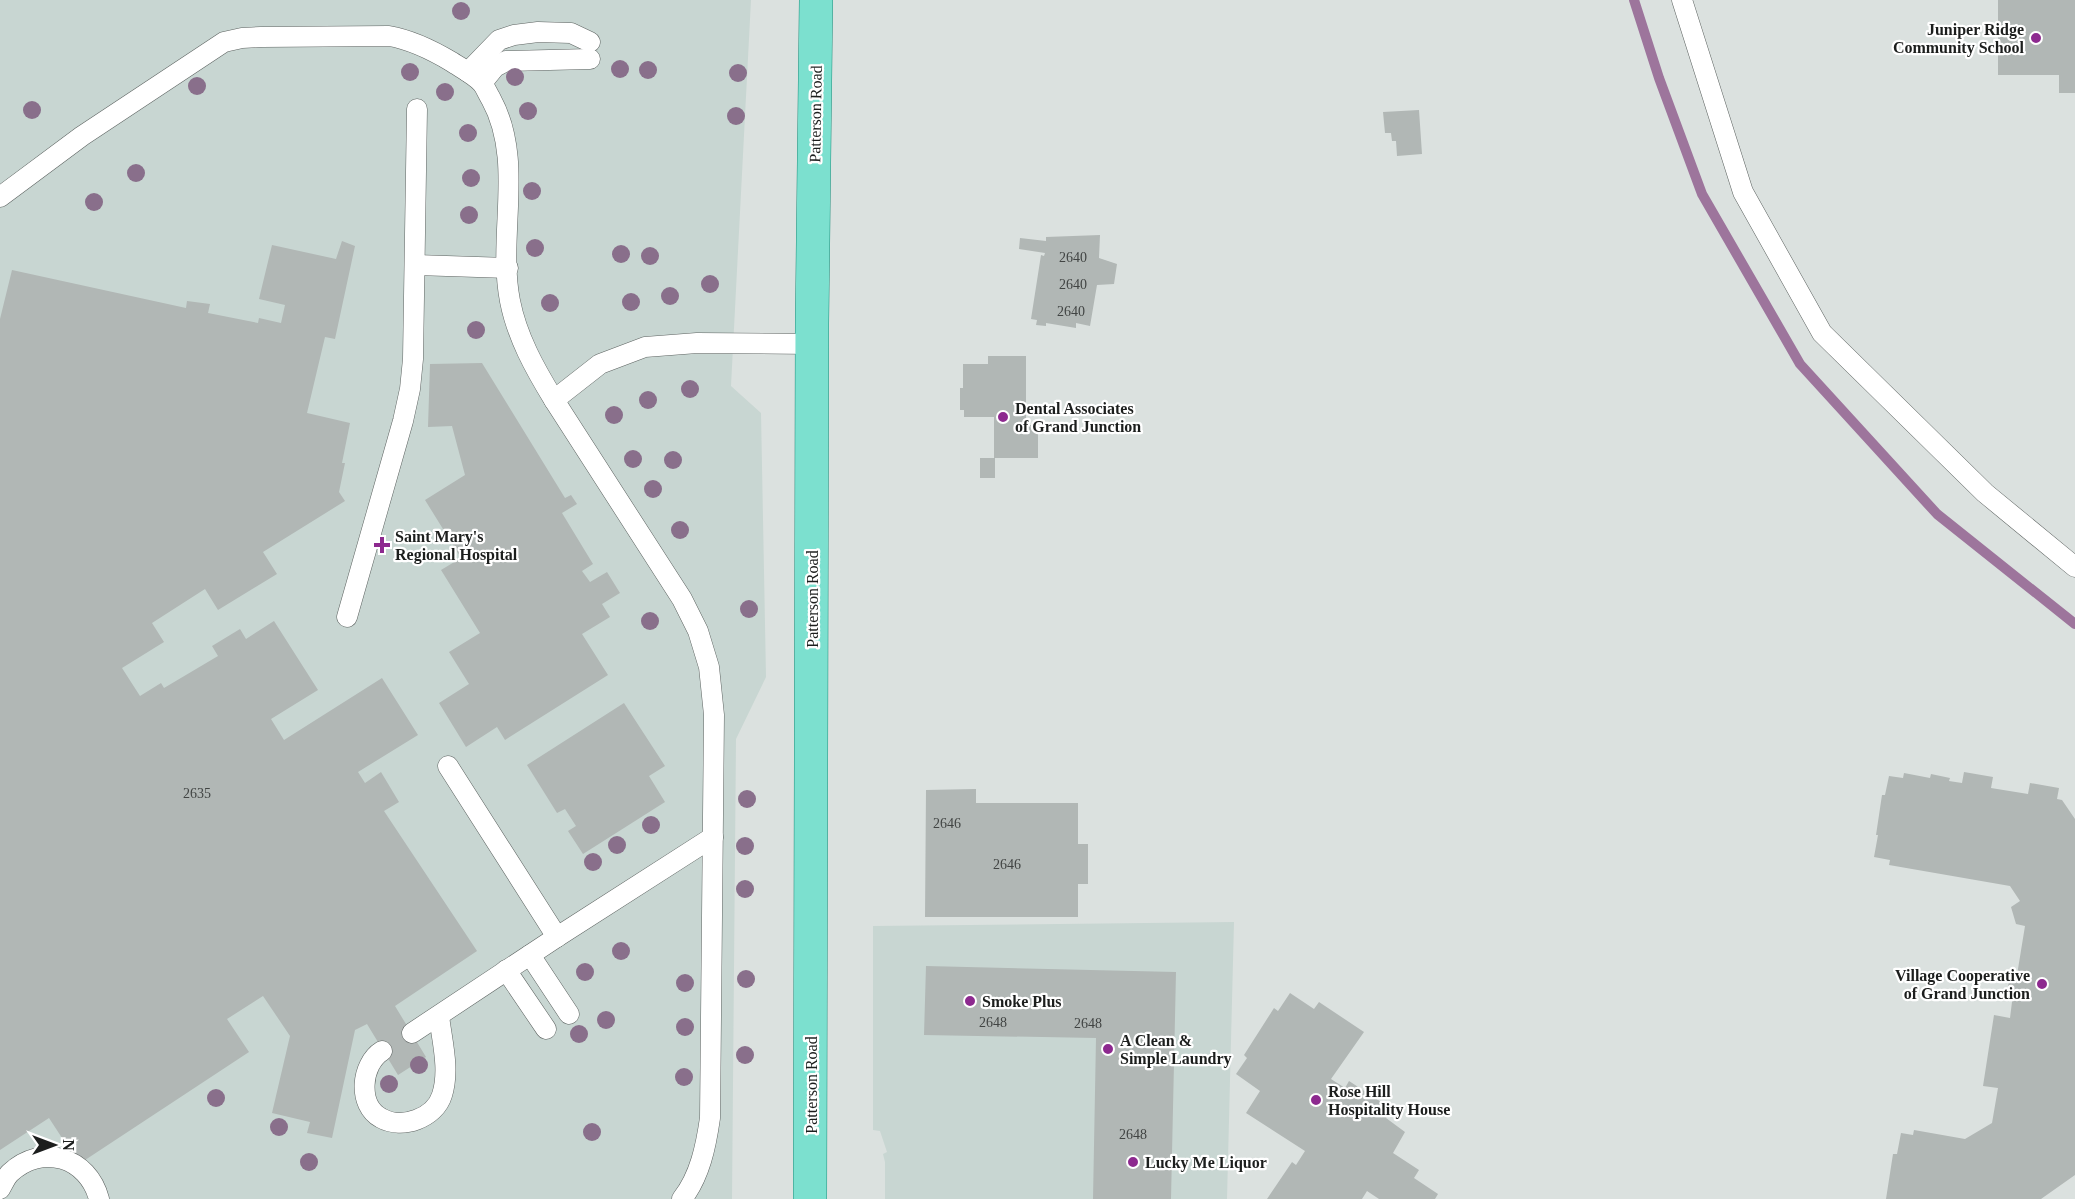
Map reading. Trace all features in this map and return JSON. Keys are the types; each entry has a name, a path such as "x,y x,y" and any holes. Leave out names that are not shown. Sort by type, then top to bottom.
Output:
{"main road":[{"name":"Patterson Road","path":"810,1199 812,344 816,0"}],"lane":[{"path":"1682,0 1743,192 1822,333 1985,493 2075,567"},
{"path":"538,32 571,33 590,50 506,62 475,78 493,45 499,40 514,35 538,32"},
{"path":"0,197 82,136 224,42 261,37 389,36 422,45 475,78 499,115 506,139 509,299 516,328 534,367 554,400 682,599 698,632 709,667 714,715 710,1118 706,1145 696,1173 682,1199"},
{"path":"346,617 403,421 410,389 416,266 417,109"},
{"path":"416,266 508,268"},
{"path":"554,400 600,364 645,347 697,343 812,344"},
{"path":"448,766 557,936"},
{"path":"412,1033 557,936 712,837"},
{"path":"530,955 569,1014"},
{"path":"506,970 546,1029"},
{"path":"382,1051 377,1054 364,1076 369,1107 381,1118 399,1123 414,1121 432,1111 442,1096 445,1077 439,1017"},
{"path":"0,1189 8,1175 25,1162 45,1157 65,1160 83,1170 96,1186 99,1199"}],"shaded area":[{"name":"Saint Mary's Regional Hospital","path":"0,0 751,0 731,386 761,413 766,677 736,739 732,1199 0,1199"},
{"path":"1234,922 1227,1199 885,1199 883,1154 887,1152 880,1131 873,1130 873,926"}],"building":[{"name":"Juniper Ridge Community School","path":"1998,0 2075,0 2075,93 2059,93 2059,75 1998,75"},
{"path":"1419,110 1422,154 1397,156 1396,141 1392,141 1391,133 1385,133 1383,112"},
{"path":"1100,235 1099,258 1117,264 1114,284 1097,285 1090,326 1076,323 1076,328 1046,323 1046,326 1036,325 1037,320 1031,319 1041,255 1044,256 1045,253 1019,249 1020,238 1046,241 1046,237"},
{"path":"342,241 355,246 335,339 325,337 307,413 350,423 339,492 345,501 263,552 277,574 218,610 205,589 152,623 164,642 122,668 140,696 161,683 164,688 218,656 212,646 240,629 246,639 274,621 318,690 271,719 284,740 382,678 418,735 358,772 365,783 381,772 399,802 384,811 477,951 395,1006 426,1057 398,1075 367,1024 355,1030 332,1138 307,1133 310,1122 272,1113 290,1036 263,996 227,1019 249,1052 79,1164 49,1118 0,1150 0,319 12,270 186,308 187,301 210,304 208,313 258,323 259,318 281,323 285,305 259,299 272,245 336,259"},
{"name":"Dental Associates of Grand Junction","path":"988,356 1026,356 1026,425 1038,425 1038,458 995,458 995,478 980,478 980,458 994,458 994,417 964,417 964,410 960,410 960,388 963,388 963,364 988,364"},
{"path":"482,363 565,498 571,495 577,504 562,513 593,564 582,571 590,582 607,572 620,593 602,604 610,617 582,634 608,675 505,740 497,727 466,747 439,703 469,684 449,652 480,633 441,570 461,558 425,500 465,475 452,426 428,427 430,364"},
{"path":"624,703 665,766 649,776 665,802 583,854 568,831 576,826 565,809 557,813 527,765"},
{"name":"Village Cooperative of Grand Junction","path":"1964,772 1993,777 1991,788 2028,794 2030,783 2059,788 2057,799 2062,800 2075,819 2075,1175 2041,1199 1886,1199 1893,1154 1897,1154 1901,1133 1913,1135 1914,1130 1965,1139 1992,1123 1998,1088 1983,1086 1994,1015 2010,1018 2013,994 2007,993 2010,974 2017,975 2025,926 2016,924 2011,907 2020,901 2010,886 1889,865 1890,860 1874,857 1882,795 1885,795 1889,776 1903,778 1904,773 1930,778 1931,774 1962,783"},
{"path":"976,789 976,803 1078,803 1078,844 1088,844 1088,884 1078,884 1078,917 925,917 926,790"},
{"path":"926,966 1176,972 1171,1199 1093,1199 1096,1038 924,1035"},
{"name":"Rose Hill Hospitality House","path":"1290,993 1314,1009 1319,1002 1364,1032 1331,1079 1345,1088 1349,1081 1392,1109 1386,1118 1405,1132 1393,1153 1419,1170 1414,1178 1438,1194 1435,1199 1379,1199 1367,1191 1362,1199 1267,1199 1292,1162 1296,1165 1305,1151 1246,1113 1260,1091 1236,1074 1247,1058 1244,1055 1274,1008 1278,1011"}],"waterway":[{"path":"1634,0 1659,78 1702,194 1800,364 1937,514 2075,624"}],"place":[{"name":"Juniper Ridge Community School","path":"2036,38"},
{"name":"Dental Associates of Grand Junction","path":"1003,417"},
{"name":"Saint Mary's Regional Hospital","path":"382,545"},
{"name":"Village Cooperative of Grand Junction","path":"2042,984"},
{"name":"Smoke Plus","path":"970,1001"},
{"name":"A Clean & Simple Laundry","path":"1108,1049"},
{"name":"Rose Hill Hospitality House","path":"1316,1100"},
{"name":"Lucky Me Liquor","path":"1133,1162"}]}
